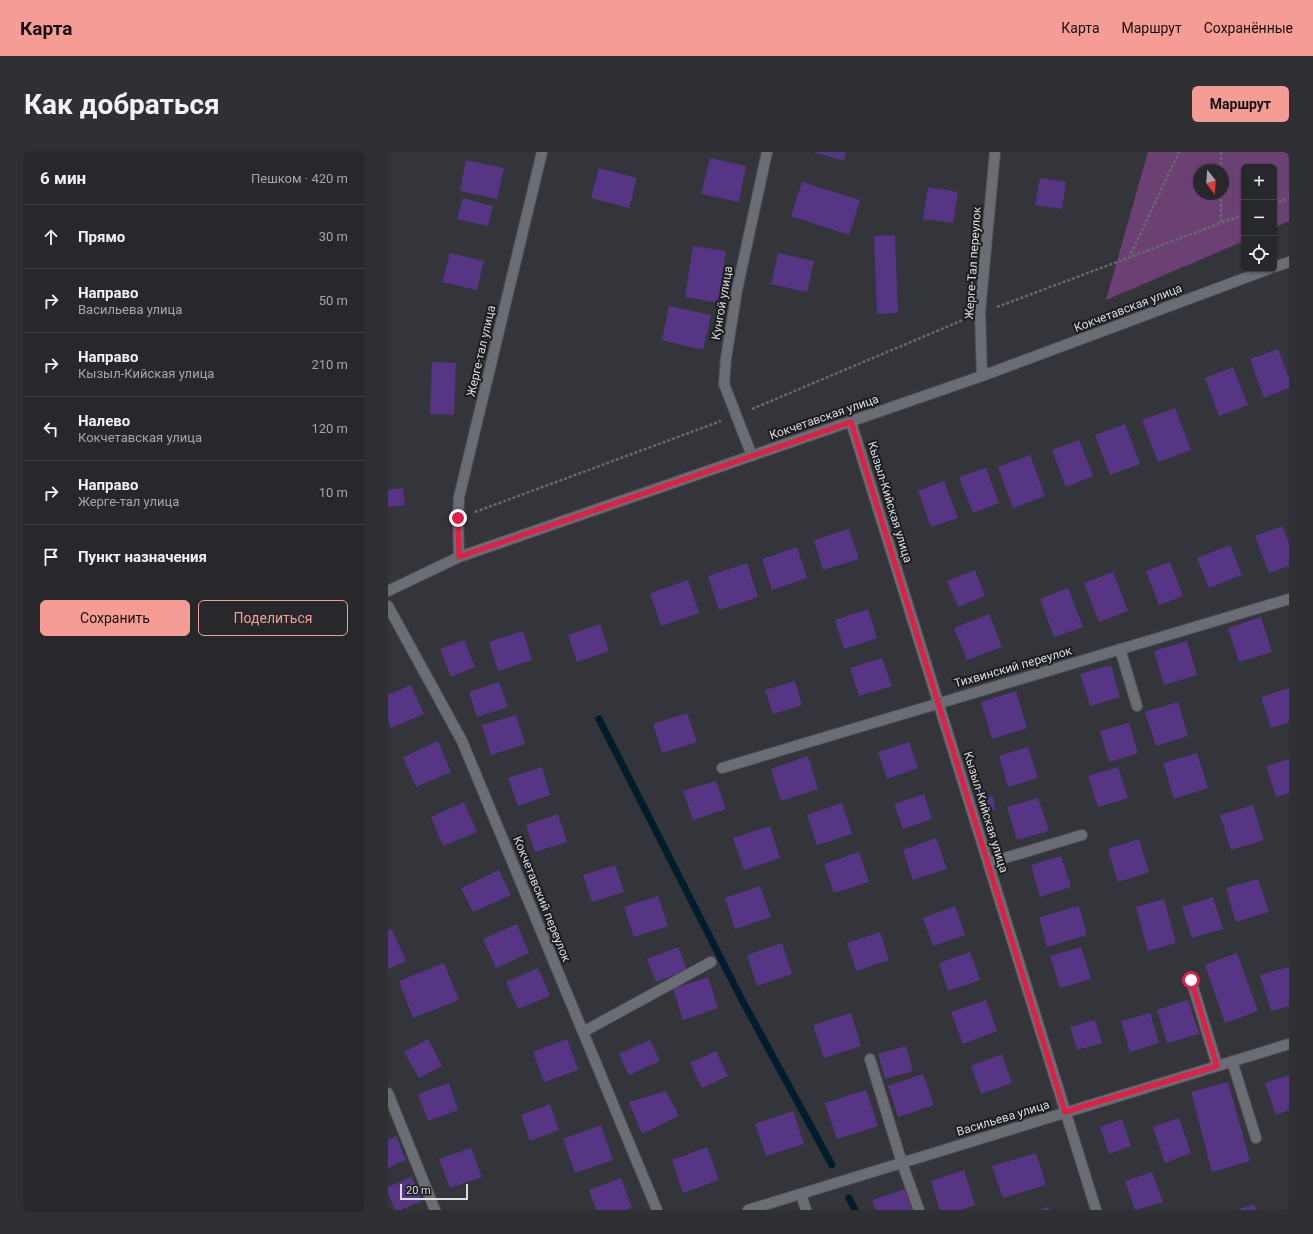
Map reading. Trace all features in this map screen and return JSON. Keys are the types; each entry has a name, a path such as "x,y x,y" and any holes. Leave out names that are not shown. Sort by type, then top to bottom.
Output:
{"street":[{"name":"Жерге-тал улица","path":"459,557 458,518 460,497 542,152"},
{"name":"Кунгой улица","path":"752,456 724,384 726,358 736,290 767,152"},
{"name":"Жерге-Тал переулок","path":"982,376 980,312 995,152"},
{"path":"1277,266 1289,262"},
{"name":"Кокчетавская улица","path":"388,591 459,557 982,376 1261,272"},
{"name":"Кызыл-Кийская улица","path":"851,422 1096,1210"},
{"name":"Тихвинский переулок","path":"722,768 1289,600"},
{"name":"Кокчетавский переулок","path":"388,606 462,741 656,1210"},
{"path":"1120,649 1137,706"},
{"path":"988,863 1082,835"},
{"path":"583,1032 712,962"},
{"path":"1191,980 1217,1066"},
{"name":"Васильева улица","path":"748,1210 1289,1044"},
{"path":"870,1059 902,1163 919,1210"},
{"path":"1232,1061 1256,1138"},
{"path":"388,1093 435,1210"},
{"path":"801,1194 806,1210"}],"path":[{"path":"1129,258 1179,152"},
{"path":"1221,152 1221,164"},
{"path":"1277,203 1289,198"},
{"path":"1221,200 1221,223"},
{"path":"992,309 1241,216"},
{"path":"752,409 967,319"},
{"path":"475,512 724,420"}],"shaded area":[{"path":"1148,152 1289,152 1289,221 1277,227 1277,164 1241,164 1241,242 1106,300"}],"building":[{"path":"812,152 846,152 844,161"},
{"path":"710,158 746,166 739,202 701,194"},
{"path":"466,160 504,168 497,199 460,191"},
{"path":"599,168 637,178 629,208 591,198"},
{"path":"1040,178 1066,182 1062,209 1035,205"},
{"path":"802,182 860,200 849,235 791,216"},
{"path":"928,187 958,192 953,223 923,219"},
{"path":"463,198 493,206 488,226 457,219"},
{"path":"895,235 898,313 877,314 874,236"},
{"path":"693,246 726,251 718,303 685,297"},
{"path":"450,253 484,261 477,290 442,282"},
{"path":"778,253 814,261 807,292 771,284"},
{"path":"669,306 711,315 703,350 662,340"},
{"path":"1278,349 1289,378 1289,388 1264,398 1250,359"},
{"path":"432,362 456,363 454,415 430,414"},
{"path":"1233,367 1248,405 1219,416 1205,378"},
{"path":"1175,408 1191,450 1158,462 1142,420"},
{"path":"1125,424 1140,464 1110,475 1095,435"},
{"path":"1079,440 1093,476 1066,487 1052,450"},
{"path":"1030,455 1045,496 1013,508 998,467"},
{"path":"986,468 999,503 973,513 959,477"},
{"path":"944,481 958,518 931,527 918,491"},
{"path":"403,488 405,505 388,507 388,490"},
{"path":"1282,526 1289,543 1289,566 1269,573 1255,536"},
{"path":"849,529 859,559 823,570 814,540"},
{"path":"1230,545 1242,575 1209,588 1197,558"},
{"path":"797,547 807,578 772,590 762,559"},
{"path":"1170,562 1183,596 1159,605 1146,571"},
{"path":"747,563 758,597 719,610 708,576"},
{"path":"975,570 985,596 958,607 947,581"},
{"path":"1113,572 1128,611 1099,622 1084,583"},
{"path":"688,580 699,613 661,626 650,593"},
{"path":"1068,588 1083,627 1054,637 1040,599"},
{"path":"868,609 877,638 844,649 835,620"},
{"path":"989,614 1002,647 967,660 954,628"},
{"path":"1261,617 1272,652 1239,662 1228,628"},
{"path":"600,624 609,651 577,662 568,635"},
{"path":"523,631 532,660 498,671 489,642"},
{"path":"464,640 475,667 451,677 440,649"},
{"path":"1187,641 1197,675 1164,685 1154,651"},
{"path":"882,658 892,686 859,696 850,668"},
{"path":"1111,665 1120,697 1090,706 1080,674"},
{"path":"795,681 802,705 773,714 765,690"},
{"path":"499,682 508,707 477,717 469,692"},
{"path":"411,685 424,714 391,728 388,720 388,695"},
{"path":"1289,688 1289,722 1271,728 1261,697"},
{"path":"1016,691 1027,728 992,739 981,702"},
{"path":"1178,702 1188,736 1156,746 1145,712"},
{"path":"687,713 697,742 662,753 653,724"},
{"path":"516,715 525,744 491,755 482,725"},
{"path":"1129,723 1138,753 1109,762 1100,731"},
{"path":"438,741 451,772 416,787 403,757"},
{"path":"909,742 918,768 887,779 878,752"},
{"path":"1028,747 1038,778 1008,787 999,756"},
{"path":"1197,753 1208,788 1174,799 1163,763"},
{"path":"808,756 818,789 781,801 771,769"},
{"path":"1289,759 1289,793 1276,797 1266,766"},
{"path":"542,767 550,795 518,806 508,778"},
{"path":"1118,767 1128,798 1098,807 1088,776"},
{"path":"716,781 726,809 693,820 683,791"},
{"path":"924,794 932,819 903,829 894,804"},
{"path":"993,796 995,810 983,814 980,799"},
{"path":"1038,798 1049,831 1017,840 1007,807"},
{"path":"464,802 477,832 443,846 431,817"},
{"path":"842,803 852,834 817,845 807,815"},
{"path":"1253,805 1264,840 1231,850 1220,815"},
{"path":"558,814 567,842 535,852 526,825"},
{"path":"770,826 780,858 744,870 733,838"},
{"path":"936,838 947,869 913,880 903,850"},
{"path":"1139,839 1149,872 1118,882 1108,849"},
{"path":"859,852 869,882 834,893 824,864"},
{"path":"1061,856 1071,887 1040,897 1031,865"},
{"path":"615,865 624,892 592,902 583,875"},
{"path":"499,870 511,895 473,912 461,888"},
{"path":"1258,879 1269,912 1236,922 1226,888"},
{"path":"760,886 771,917 735,929 725,898"},
{"path":"658,896 668,926 634,937 624,907"},
{"path":"1213,897 1223,929 1192,938 1182,907"},
{"path":"1164,899 1176,943 1148,951 1136,907"},
{"path":"955,906 965,935 933,946 923,918"},
{"path":"1079,906 1087,935 1047,947 1039,917"},
{"path":"517,924 529,953 496,968 483,939"},
{"path":"392,929 406,961 388,969 388,931"},
{"path":"880,932 889,960 856,971 847,943"},
{"path":"782,943 792,974 757,986 747,955"},
{"path":"678,947 687,970 656,982 647,959"},
{"path":"1081,947 1091,979 1060,988 1050,956"},
{"path":"970,952 980,980 948,991 939,963"},
{"path":"1237,953 1258,1011 1225,1023 1205,965"},
{"path":"444,963 459,1000 413,1018 399,981"},
{"path":"1289,967 1289,1006 1271,1011 1260,975"},
{"path":"538,968 550,996 518,1009 506,982"},
{"path":"708,977 718,1008 683,1020 673,989"},
{"path":"986,1000 997,1031 963,1044 951,1012"},
{"path":"1188,1000 1199,1034 1167,1043 1157,1010"},
{"path":"851,1013 861,1046 824,1058 813,1025"},
{"path":"1150,1013 1159,1043 1130,1052 1121,1021"},
{"path":"1095,1020 1102,1043 1077,1050 1070,1027"},
{"path":"428,1039 442,1066 419,1078 404,1052"},
{"path":"567,1039 578,1070 544,1082 533,1052"},
{"path":"650,1040 660,1061 629,1075 619,1054"},
{"path":"906,1046 913,1071 885,1079 878,1054"},
{"path":"716,1051 728,1076 702,1088 690,1063"},
{"path":"1002,1054 1012,1083 981,1094 971,1066"},
{"path":"923,1074 934,1105 898,1117 888,1086"},
{"path":"1289,1075 1289,1110 1276,1115 1265,1083"},
{"path":"1228,1082 1250,1161 1212,1172 1191,1092"},
{"path":"449,1083 458,1110 428,1121 418,1094"},
{"path":"866,1090 878,1126 837,1139 825,1103"},
{"path":"666,1091 679,1116 642,1134 629,1102"},
{"path":"550,1104 559,1130 530,1141 521,1115"},
{"path":"793,1111 804,1144 766,1156 755,1124"},
{"path":"1179,1118 1191,1153 1165,1163 1153,1127"},
{"path":"1122,1119 1131,1146 1109,1154 1100,1127"},
{"path":"601,1125 613,1160 575,1173 563,1139"},
{"path":"396,1136 406,1160 388,1168 388,1140"},
{"path":"707,1147 719,1180 683,1193 672,1160"},
{"path":"471,1148 482,1177 450,1188 439,1159"},
{"path":"1036,1153 1046,1185 1003,1198 992,1166"},
{"path":"964,1170 975,1205 960,1210 940,1210 931,1181"},
{"path":"1152,1172 1163,1202 1135,1210 1125,1181"},
{"path":"412,1177 422,1201 400,1210 395,1210 388,1193 388,1187"},
{"path":"621,1178 632,1208 625,1210 596,1210 589,1190"},
{"path":"905,1189 912,1210 876,1210 872,1200"},
{"path":"1254,1204 1257,1210 1237,1210"},
{"path":"1048,1207 1050,1210 1039,1210"}],"waterway":[{"path":"599,719 742,1000 832,1165"},
{"path":"849,1198 855,1210"}],"route":[{"path":"458,518 459,557 851,422 1065,1112 1217,1066 1191,980"}]}
